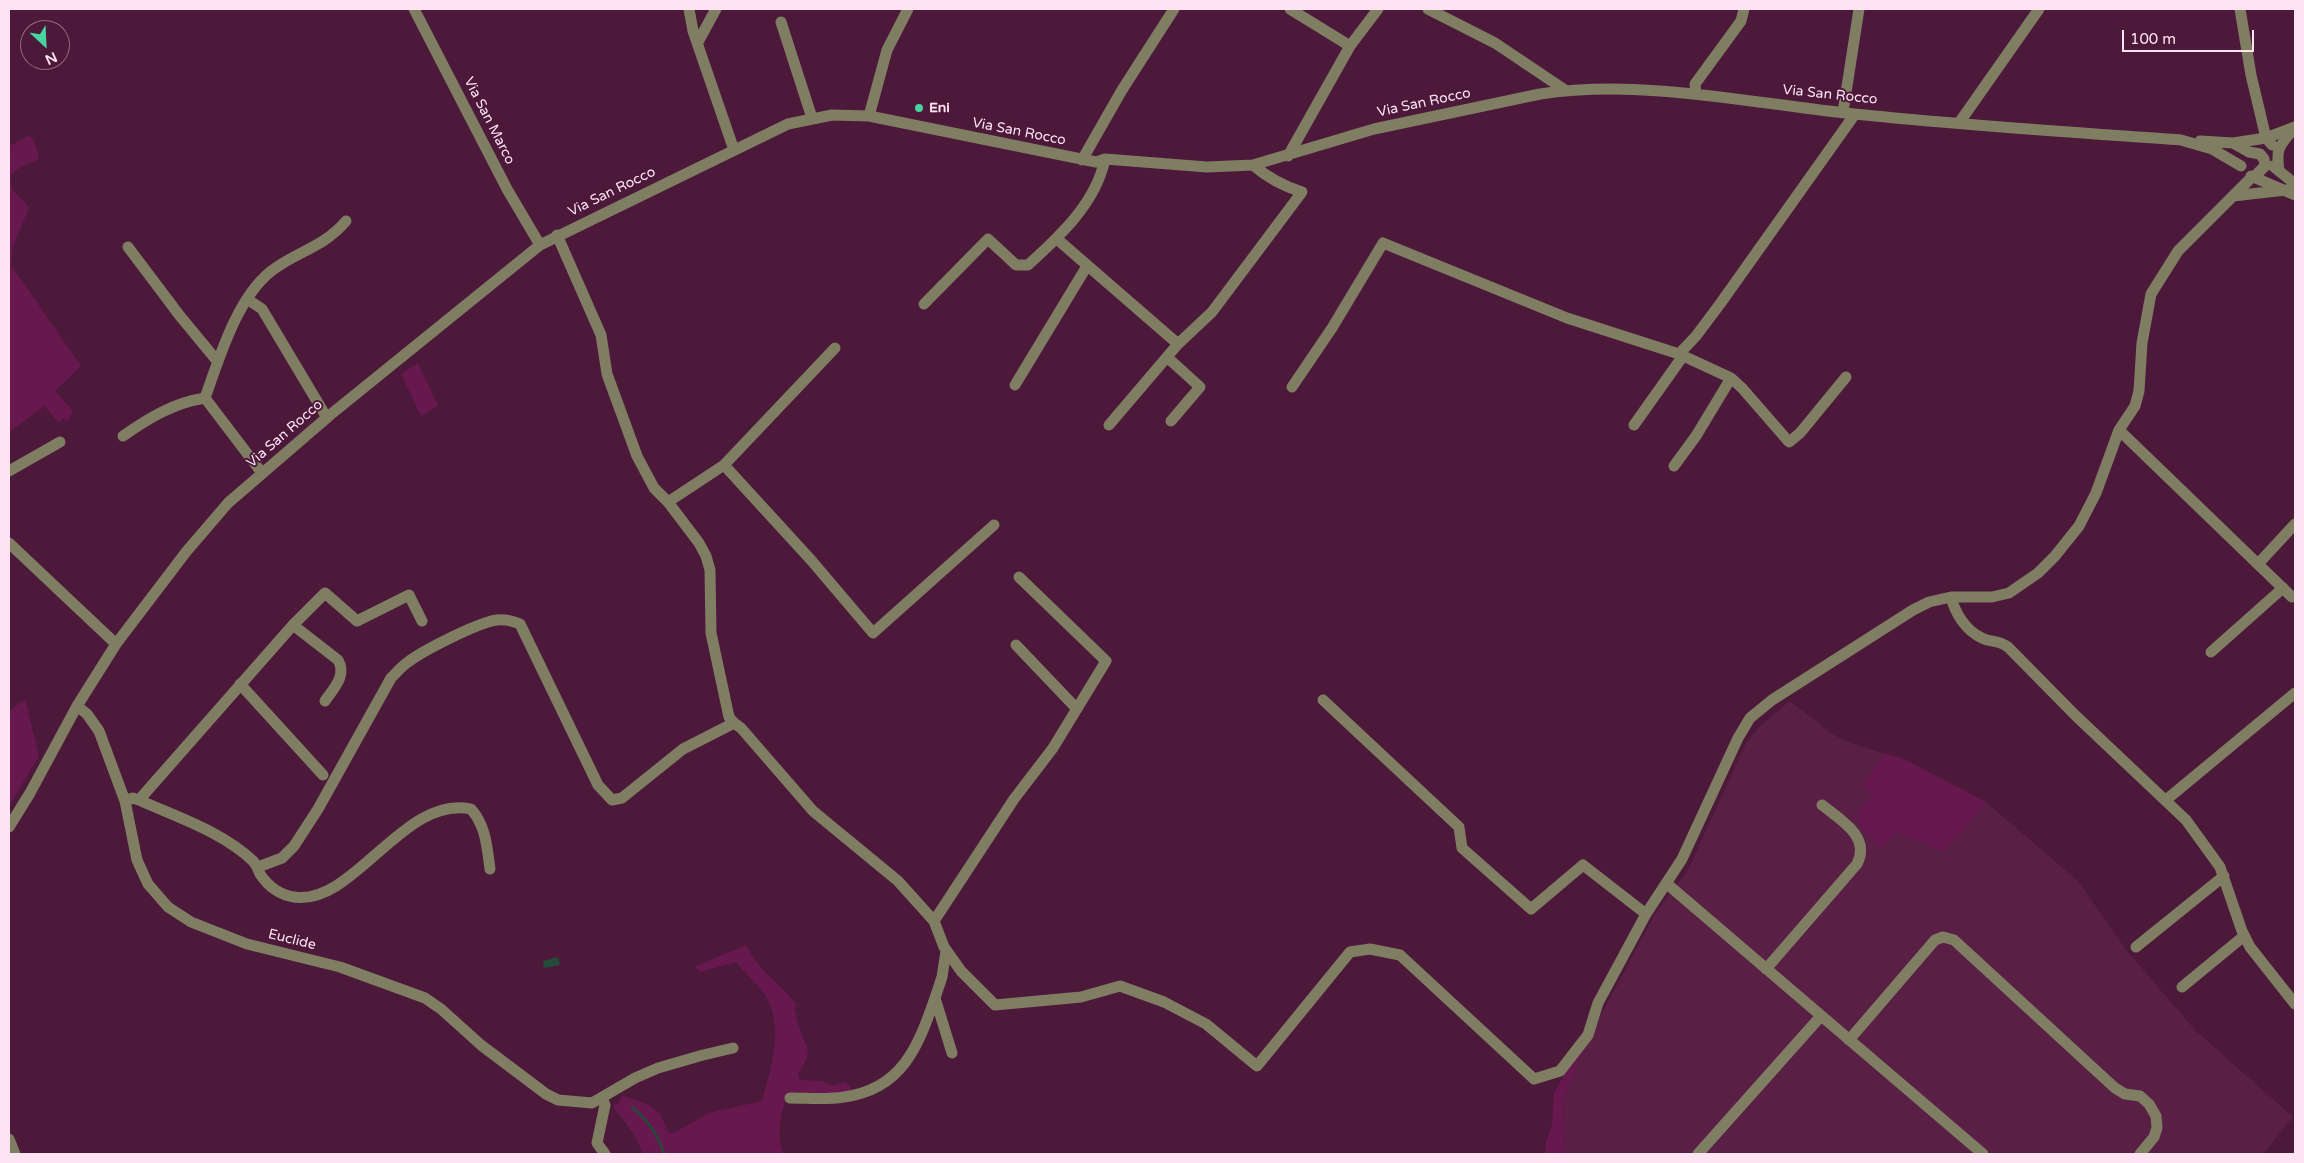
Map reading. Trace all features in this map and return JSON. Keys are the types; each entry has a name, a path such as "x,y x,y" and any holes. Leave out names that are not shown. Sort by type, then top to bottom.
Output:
{"street":[{"name":"Via San Marco","path":"414,9 508,190 540,245"},
{"path":"689,9 734,150"},
{"path":"698,42 716,9"},
{"path":"869,116 887,50 908,9"},
{"path":"1082,160 1122,90 1174,9"},
{"path":"1290,9 1350,46"},
{"path":"1288,156 1350,46 1378,9"},
{"path":"1428,9 1495,43 1565,90"},
{"path":"1696,94 1695,84 1741,21 1744,9"},
{"path":"1843,112 1859,9"},
{"path":"1959,123 2039,9"},
{"path":"2240,9 2251,75 2269,142 2263,170 2248,172"},
{"path":"781,22 812,118"},
{"name":"Via San Rocco","path":"9,827 77,706 116,644 216,516 262,473 326,418 540,245 557,235 788,124 832,115 869,116 1082,160 1096,162 1105,159 1207,167 1253,165 1374,129 1565,90 1630,90 1696,94 1855,114 2181,140 2212,149 2248,172 2292,190"},
{"path":"1634,425 1681,355 1720,304 1855,114"},
{"path":"2248,172 2242,159 2250,152 2295,128"},
{"path":"2233,196 2292,190 2280,171 2277,156 2278,149 2295,128"},
{"path":"2181,140 2233,143 2269,142"},
{"path":"2233,143 2250,152 2260,154 2280,171"},
{"path":"924,304 988,239 1016,265 1023,267 1028,265 1057,240 1085,204 1098,184 1105,159"},
{"path":"1109,425 1178,344 1212,312 1302,192 1266,177 1253,165"},
{"path":"557,235 601,334 607,374 637,456 654,488 668,502 699,543 706,556 710,570 711,633 729,718 741,728 812,811 898,881 934,921 946,951 961,971 995,1005 1081,997 1120,986 1164,1002 1206,1024 1257,1066 1350,952 1370,949 1400,954 1534,1079 1560,1071 1588,1035 1598,1003 1646,914 1682,859 1738,738 1750,718 1772,700 1913,610 1929,602 1951,597 1992,597 2009,593 2038,573 2055,556 2078,526 2096,493 2119,430 2135,406 2139,391 2142,343 2151,294 2178,251 2233,196 2248,172"},
{"path":"205,398 218,362 247,299 269,273 332,236 346,220"},
{"path":"1057,240 1178,344"},
{"path":"1292,387 1332,328 1383,243 1567,318 1681,355 1730,378 1742,388 1789,442 1800,433 1846,377"},
{"path":"128,247 180,316 218,362"},
{"path":"1015,385 1086,266"},
{"path":"247,299 262,309 326,418"},
{"path":"668,502 724,465 835,348"},
{"path":"1168,358 1200,387 1171,421"},
{"path":"1674,466 1696,436 1730,378"},
{"path":"123,436 151,417 172,406 205,398"},
{"path":"205,398 262,473"},
{"path":"2119,430 2292,597"},
{"path":"9,471 60,442"},
{"path":"724,465 811,560 873,633 994,525"},
{"path":"2258,564 2295,524"},
{"path":"9,543 116,644"},
{"path":"934,921 1014,799 1054,748 1106,661 1019,577"},
{"path":"2211,652 2283,588"},
{"path":"139,800 215,716 240,684 325,593 357,621 409,595 422,621"},
{"path":"1951,597 1954,608 1967,626 1982,639 1999,641 2008,647 2075,715 2186,820 2211,853 2224,876 2244,936 2263,965 2294,1001"},
{"path":"258,867 282,858 294,846 318,809 391,678 407,662 433,647 497,620 511,620 520,624 598,785 612,800 622,798 632,792 683,749 734,723"},
{"path":"294,625 338,660 341,665 342,672 339,681 325,701"},
{"path":"1016,645 1077,709"},
{"path":"240,684 323,775"},
{"path":"2166,800 2295,693"},
{"path":"1323,700 1459,827 1462,848 1532,909 1583,864 1646,914"},
{"name":"Euclide","path":"77,706 87,714 99,731 125,801 137,860 156,896 175,913 247,944 340,967 425,998 442,1009 481,1045 546,1094 566,1101 592,1103 602,1098"},
{"path":"125,801 133,798 139,800 214,834 253,861 258,867 259,873 270,886 282,894 303,898 320,895 333,889 394,838 435,811 461,806 471,809 480,820 486,836 490,869"},
{"path":"1766,969 1857,864 1861,856 1862,847 1852,829 1822,805"},
{"path":"2136,947 2224,876"},
{"path":"1666,883 1983,1154"},
{"path":"2182,987 2244,936"},
{"path":"1849,1040 1935,940 1943,937 1954,940 2114,1088 2125,1094 2140,1096 2149,1104 2156,1116 2157,1128 2154,1137 2140,1154"},
{"path":"790,1098 842,1098 876,1089 889,1080 909,1057 923,1033 942,977 946,951"},
{"path":"935,998 952,1053"},
{"path":"1698,1154 1821,1016"},
{"path":"605,1154 597,1143 605,1105 602,1098 635,1078 658,1068 733,1048"},
{"path":"9,1139 15,1154"}],"shaded area":[{"path":"30,135 35,143 39,159 20,167 11,175 14,191 29,208 13,246 11,265 81,366 55,391 73,411 67,422 63,418 59,423 44,406 9,432 9,146"},
{"path":"418,363 438,406 421,416 401,374"},
{"path":"25,699 39,756 9,806 9,711"},
{"path":"1790,701 1832,734 1856,745 1904,759 1986,802 2078,881 2127,951 2195,1030 2293,1117 2263,1154 1565,1154 1563,1102 1582,1051 1656,912 1688,870 1746,743 1759,727"},
{"path":"1886,754 1904,759 1986,802 1944,852 1897,832 1882,848 1861,829 1858,812 1872,794 1862,785"},
{"path":"746,945 756,962 797,1005 794,1008 808,1050 806,1059 798,1074 800,1080 822,1081 833,1086 846,1082 856,1093 787,1098 780,1126 783,1154 643,1154 634,1134 614,1108 614,1105 619,1103 622,1095 649,1105 660,1114 669,1133 673,1133 709,1113 762,1101 772,1061 775,1034 771,1007 765,995 736,962 701,972 694,967"},
{"path":"558,957 560,965 544,968 543,961"},
{"path":"1582,1051 1563,1102 1565,1154 1545,1154 1546,1142 1552,1124 1554,1093 1576,1055"}],"waterway":[{"path":"632,1107 652,1128 664,1154"}],"place":[{"name":"Eni","path":"919,108"}]}
